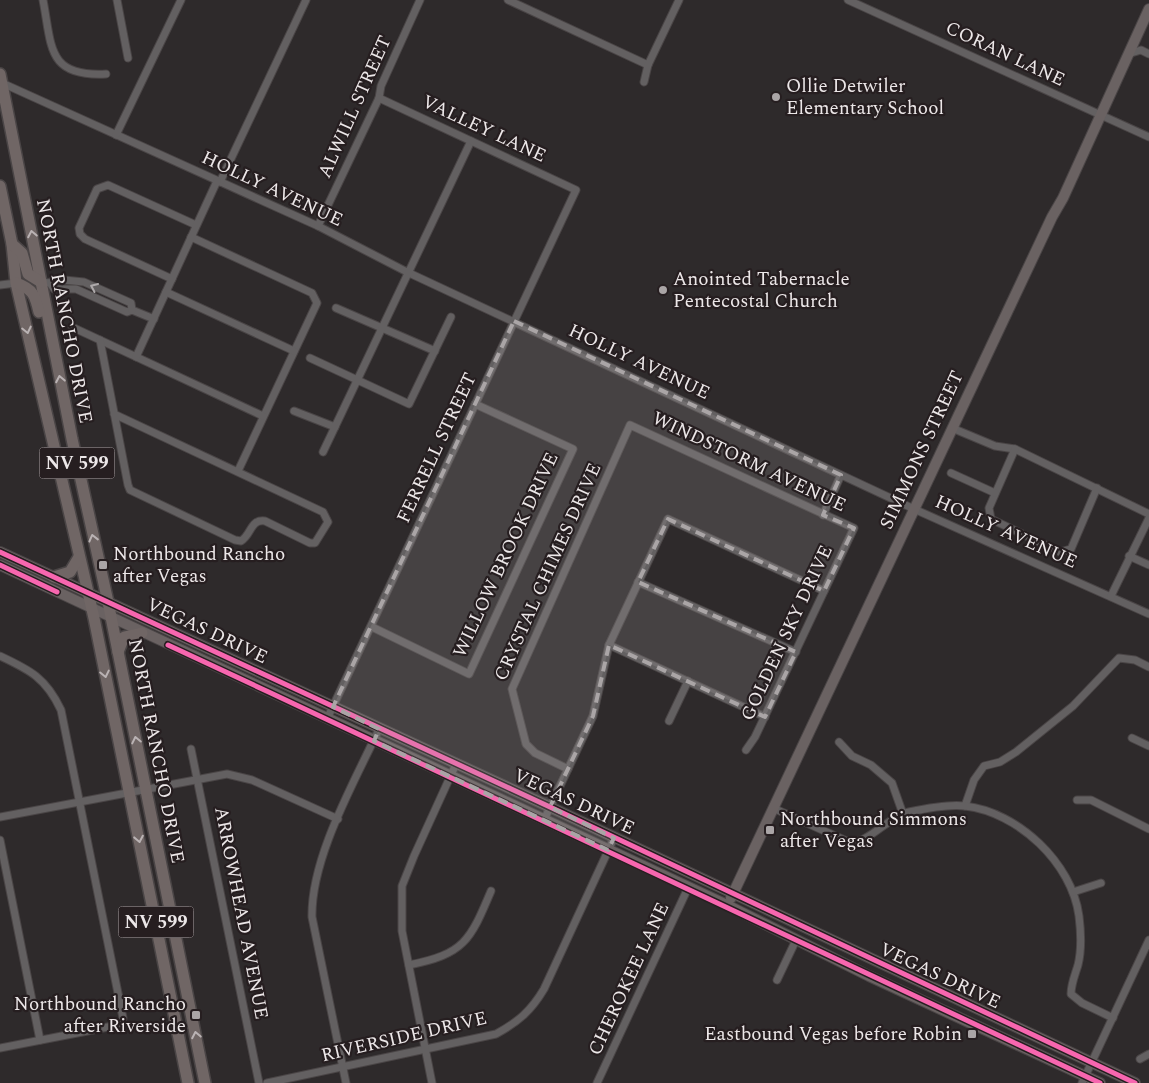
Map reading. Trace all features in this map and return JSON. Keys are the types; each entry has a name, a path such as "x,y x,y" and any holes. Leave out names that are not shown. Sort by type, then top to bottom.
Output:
{"main road":[{"name":"SIMMONS STREET","path":"727,905 1052,217 1063,198 1149,9"},
{"name":"NORTH RANCHO DRIVE","path":"1,79 45,282 48,323 90,529 108,602 206,1083"},
{"name":"NORTH RANCHO DRIVE","path":"0,186 12,244 16,283 78,557 92,608 188,1083"},
{"path":"12,244 22,253 28,274 45,282"},
{"path":"16,283 32,290 40,315 48,323"},
{"name":"VEGAS DRIVE","path":"0,552 550,807 1134,1083"},
{"path":"54,577 70,572 78,557"},
{"name":"VEGAS DRIVE","path":"0,565 727,905 1084,1079 1100,1083"},
{"path":"118,652 124,637 142,633"},
{"path":"925,1002 931,988"}],"street":[{"path":"43,0 57,60 84,75 106,74"},
{"path":"117,0 128,58"},
{"path":"116,135 181,0"},
{"path":"136,357 196,226 306,0"},
{"name":"ALWILL STREET","path":"318,226 379,98 381,86 420,0"},
{"path":"508,0 648,65"},
{"path":"644,82 648,65 678,0"},
{"name":"CORAN LANE","path":"848,0 1149,137"},
{"path":"1128,54 1146,53"},
{"name":"HOLLY AVENUE","path":"1,79 116,135 318,226 407,272 841,475 1149,614"},
{"name":"VALLEY LANE","path":"379,98 576,190"},
{"path":"323,452 471,141"},
{"path":"172,279 85,239 80,234 78,228 97,189 108,185 196,226"},
{"name":"FERRELL STREET","path":"328,719 576,190"},
{"path":"191,237 312,293 316,297 317,303 238,471"},
{"path":"45,282 54,288 76,289 127,312 132,310 154,319"},
{"path":"0,285 16,283"},
{"path":"166,292 294,352"},
{"path":"336,308 434,351"},
{"path":"310,358 409,404 451,317"},
{"path":"72,327 264,416"},
{"path":"100,340 114,414 130,490 235,540 242,541 247,537 253,524 258,520 265,521 315,543 328,522 327,516 323,512 114,414"},
{"name":"WILLOW BROOK DRIVE","path":"372,627 469,674 573,449 475,404"},
{"path":"294,411 335,428"},
{"name":"WINDSTORM AVENUE","path":"630,425 854,528"},
{"name":"CRYSTAL CHIMES DRIVE","path":"568,769 535,754 526,744 512,689 630,425"},
{"path":"952,428 995,446 1015,449 1149,514"},
{"path":"1015,449 989,508 989,515 991,519 1060,552 1071,549 1098,488"},
{"path":"951,473 995,493"},
{"path":"823,515 841,475"},
{"path":"1111,596 1149,518"},
{"path":"544,820 593,716 609,645 668,519 824,591"},
{"name":"GOLDEN SKY DRIVE","path":"746,750 765,717 854,528"},
{"path":"1130,556 1149,565"},
{"path":"638,582 796,652"},
{"path":"609,645 765,717"},
{"path":"0,656 35,674 55,698 61,710 123,1018 122,1022 113,1026 0,1048"},
{"path":"965,806 974,780 984,766 1000,762 1016,752 1066,712 1119,658 1135,660 1149,667"},
{"path":"669,721 688,681"},
{"path":"346,1083 312,917 312,901 320,863 379,729"},
{"path":"1132,738 1149,746"},
{"path":"839,742 852,756 871,765 892,783 903,814"},
{"name":"ARROWHEAD AVENUE","path":"191,749 258,1083"},
{"path":"432,1083 402,931 402,886 456,764"},
{"path":"0,817 129,791 227,774 252,780 338,819"},
{"path":"1077,800 1091,800 1149,829"},
{"path":"773,808 855,843 862,841 884,824 903,814 965,806 993,814 1022,829 1042,846 1062,870 1073,892 1078,914 1080,939 1078,965 1071,986 1071,994 1082,1003 1113,1018"},
{"name":"RIVERSIDE DRIVE","path":"268,1083 426,1051 496,1034 518,1022 532,1008 544,990 614,838"},
{"path":"0,840 40,1040"},
{"path":"1073,892 1101,883"},
{"name":"CHEROKEE LANE","path":"597,1083 688,888"},
{"path":"409,965 447,955 463,944 477,925 492,891"},
{"path":"777,980 796,940"},
{"path":"1084,1079 1149,940"},
{"path":"1140,1059 1149,1054"}],"highlighted area":[{"path":"514,321 841,475 823,515 854,528 824,591 668,519 638,582 796,652 765,717 609,645 593,716 550,807 614,838 608,850 374,741 379,729 333,707"}],"cycle path":[{"path":"0,552 550,807 1135,1083"},
{"path":"0,565 57,592"},
{"path":"168,645 1100,1083"}],"place":[{"name":"Ollie Detwiler Elementary School","path":"776,97"},
{"name":"Anointed Tabernacle Pentecostal Church","path":"663,290"},
{"name":"Northbound Rancho after Vegas","path":"103,565"},
{"name":"Northbound Simmons after Vegas","path":"770,830"},
{"name":"Northbound Rancho after Riverside","path":"196,1015"},
{"name":"Eastbound Vegas before Robin","path":"972,1034"}]}
